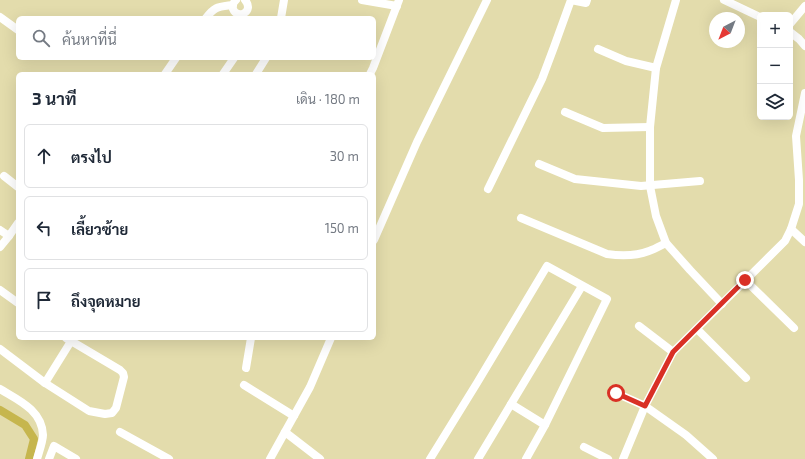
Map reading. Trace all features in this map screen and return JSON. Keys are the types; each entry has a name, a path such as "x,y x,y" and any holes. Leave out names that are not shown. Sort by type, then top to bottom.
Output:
{"street":[{"path":"208,16 212,10 234,3 234,10 244,16 248,8 248,3 245,0"},
{"path":"281,16 284,0"},
{"path":"362,0 398,3 371,72"},
{"path":"376,235 417,142 487,0"},
{"path":"488,189 542,79 571,0 586,3 587,0"},
{"path":"676,0 656,68 650,127 650,186 656,216 666,243 722,304"},
{"path":"724,0 757,16"},
{"path":"793,20 805,6"},
{"path":"0,17 16,29"},
{"path":"793,34 805,46"},
{"path":"598,48 626,61 656,68"},
{"path":"166,72 175,60"},
{"path":"224,72 233,60"},
{"path":"257,72 265,60"},
{"path":"623,459 645,406 673,352 785,241 791,229 799,204 802,180 796,136 805,93"},
{"path":"565,112 603,128 650,127"},
{"path":"539,164 575,179 641,186 700,181"},
{"path":"4,176 16,185"},
{"path":"521,218 608,254 620,256 648,252 666,243"},
{"path":"0,247 16,226"},
{"path":"791,229 805,242"},
{"path":"0,230 9,236"},
{"path":"430,459 547,266 607,299 545,425 526,459"},
{"path":"745,280 794,328"},
{"path":"478,459 582,286"},
{"path":"0,290 16,302"},
{"path":"639,326 673,352"},
{"path":"697,329 746,378"},
{"path":"45,383 69,340"},
{"path":"0,349 45,383 89,411 105,414 112,413 115,410 124,377 123,373 72,340"},
{"path":"246,368 251,340"},
{"path":"270,459 310,387 330,340"},
{"path":"244,385 294,416"},
{"path":"0,389 26,405 38,418 43,436 37,459"},
{"path":"616,393 645,406 686,435 714,459"},
{"path":"511,404 545,425"},
{"path":"120,432 169,459"},
{"path":"285,432 320,459"},
{"path":"49,459 54,446 76,459"},
{"path":"584,447 608,459"}],"waterway":[{"path":"0,410 25,425 34,439 29,459"}],"route":[{"path":"616,393 645,406 673,352 745,280"}]}
